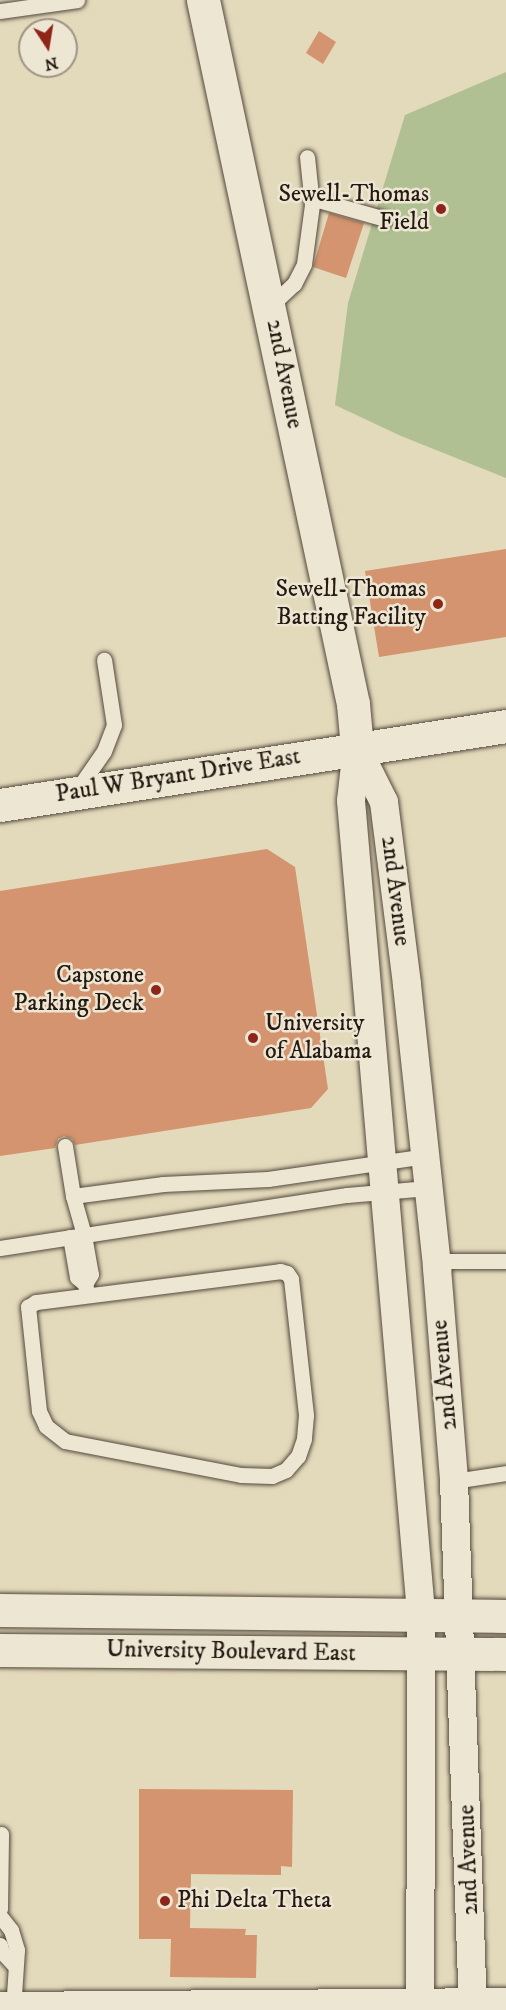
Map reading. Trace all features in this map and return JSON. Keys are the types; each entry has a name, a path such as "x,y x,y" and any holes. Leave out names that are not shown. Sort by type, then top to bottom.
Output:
{"main road":[{"name":"2nd Avenue","path":"203,0 353,704 357,748"},
{"name":"Paul W Bryant Drive East","path":"0,805 506,726"},
{"name":"University Boulevard East","path":"0,1610 421,1613 506,1616"},
{"name":"University Boulevard East","path":"0,1650 506,1653"}],"street":[{"name":"2nd Avenue","path":"357,748 384,802 407,985 436,1262 454,1481 473,2006"},
{"name":"2nd Avenue","path":"357,748 351,801 421,1613 421,2006"},
{"path":"9,2008 473,2006 506,2002"}],"lane":[{"path":"0,11 77,0"},
{"path":"270,306 294,284 304,264 311,198 307,157"},
{"path":"311,198 385,219"},
{"path":"75,793 104,751 114,725 104,660"},
{"path":"65,1146 77,1236 77,1277 87,1290"},
{"path":"73,1196 163,1184 268,1179 381,1160 424,1156"},
{"path":"3,1246 347,1195 428,1188"},
{"path":"436,1262 506,1261"},
{"path":"280,1271 286,1273 291,1279 306,1415 304,1439 298,1456 286,1470 272,1476 258,1477 65,1441 55,1436 46,1426 39,1411 28,1307 36,1302 87,1290 280,1271"},
{"path":"454,1481 506,1473"},
{"path":"0,1909 1,1834"},
{"path":"0,1916 11,1930 17,1950 9,2008"},
{"path":"0,1945 2,1952 15,1966"}],"green space":[{"name":"Sewell-Thomas Field","path":"506,72 506,478 401,436 335,405 348,303 405,115"}],"building":[{"path":"319,31 336,42 323,64 306,53"},
{"path":"329,213 364,223 346,278 313,267"},
{"name":"Sewell-Thomas Batting Facility","path":"506,549 506,637 379,657 365,571"},
{"name":"Capstone Parking Deck","path":"267,849 295,867 328,1089 311,1108 75,1145 72,1139 64,1136 58,1139 55,1148 0,1156 0,891"},
{"name":"Phi Delta Theta","path":"139,1789 293,1790 292,1867 281,1866 281,1875 191,1874 190,1928 246,1929 245,1935 257,1935 256,1978 170,1977 171,1939 139,1939"}],"place":[{"name":"Sewell-Thomas Field","path":"441,209"},
{"name":"Sewell-Thomas Batting Facility","path":"438,604"},
{"name":"Capstone Parking Deck","path":"156,990"},
{"name":"University of Alabama","path":"253,1038"},
{"name":"Phi Delta Theta","path":"165,1901"}]}
